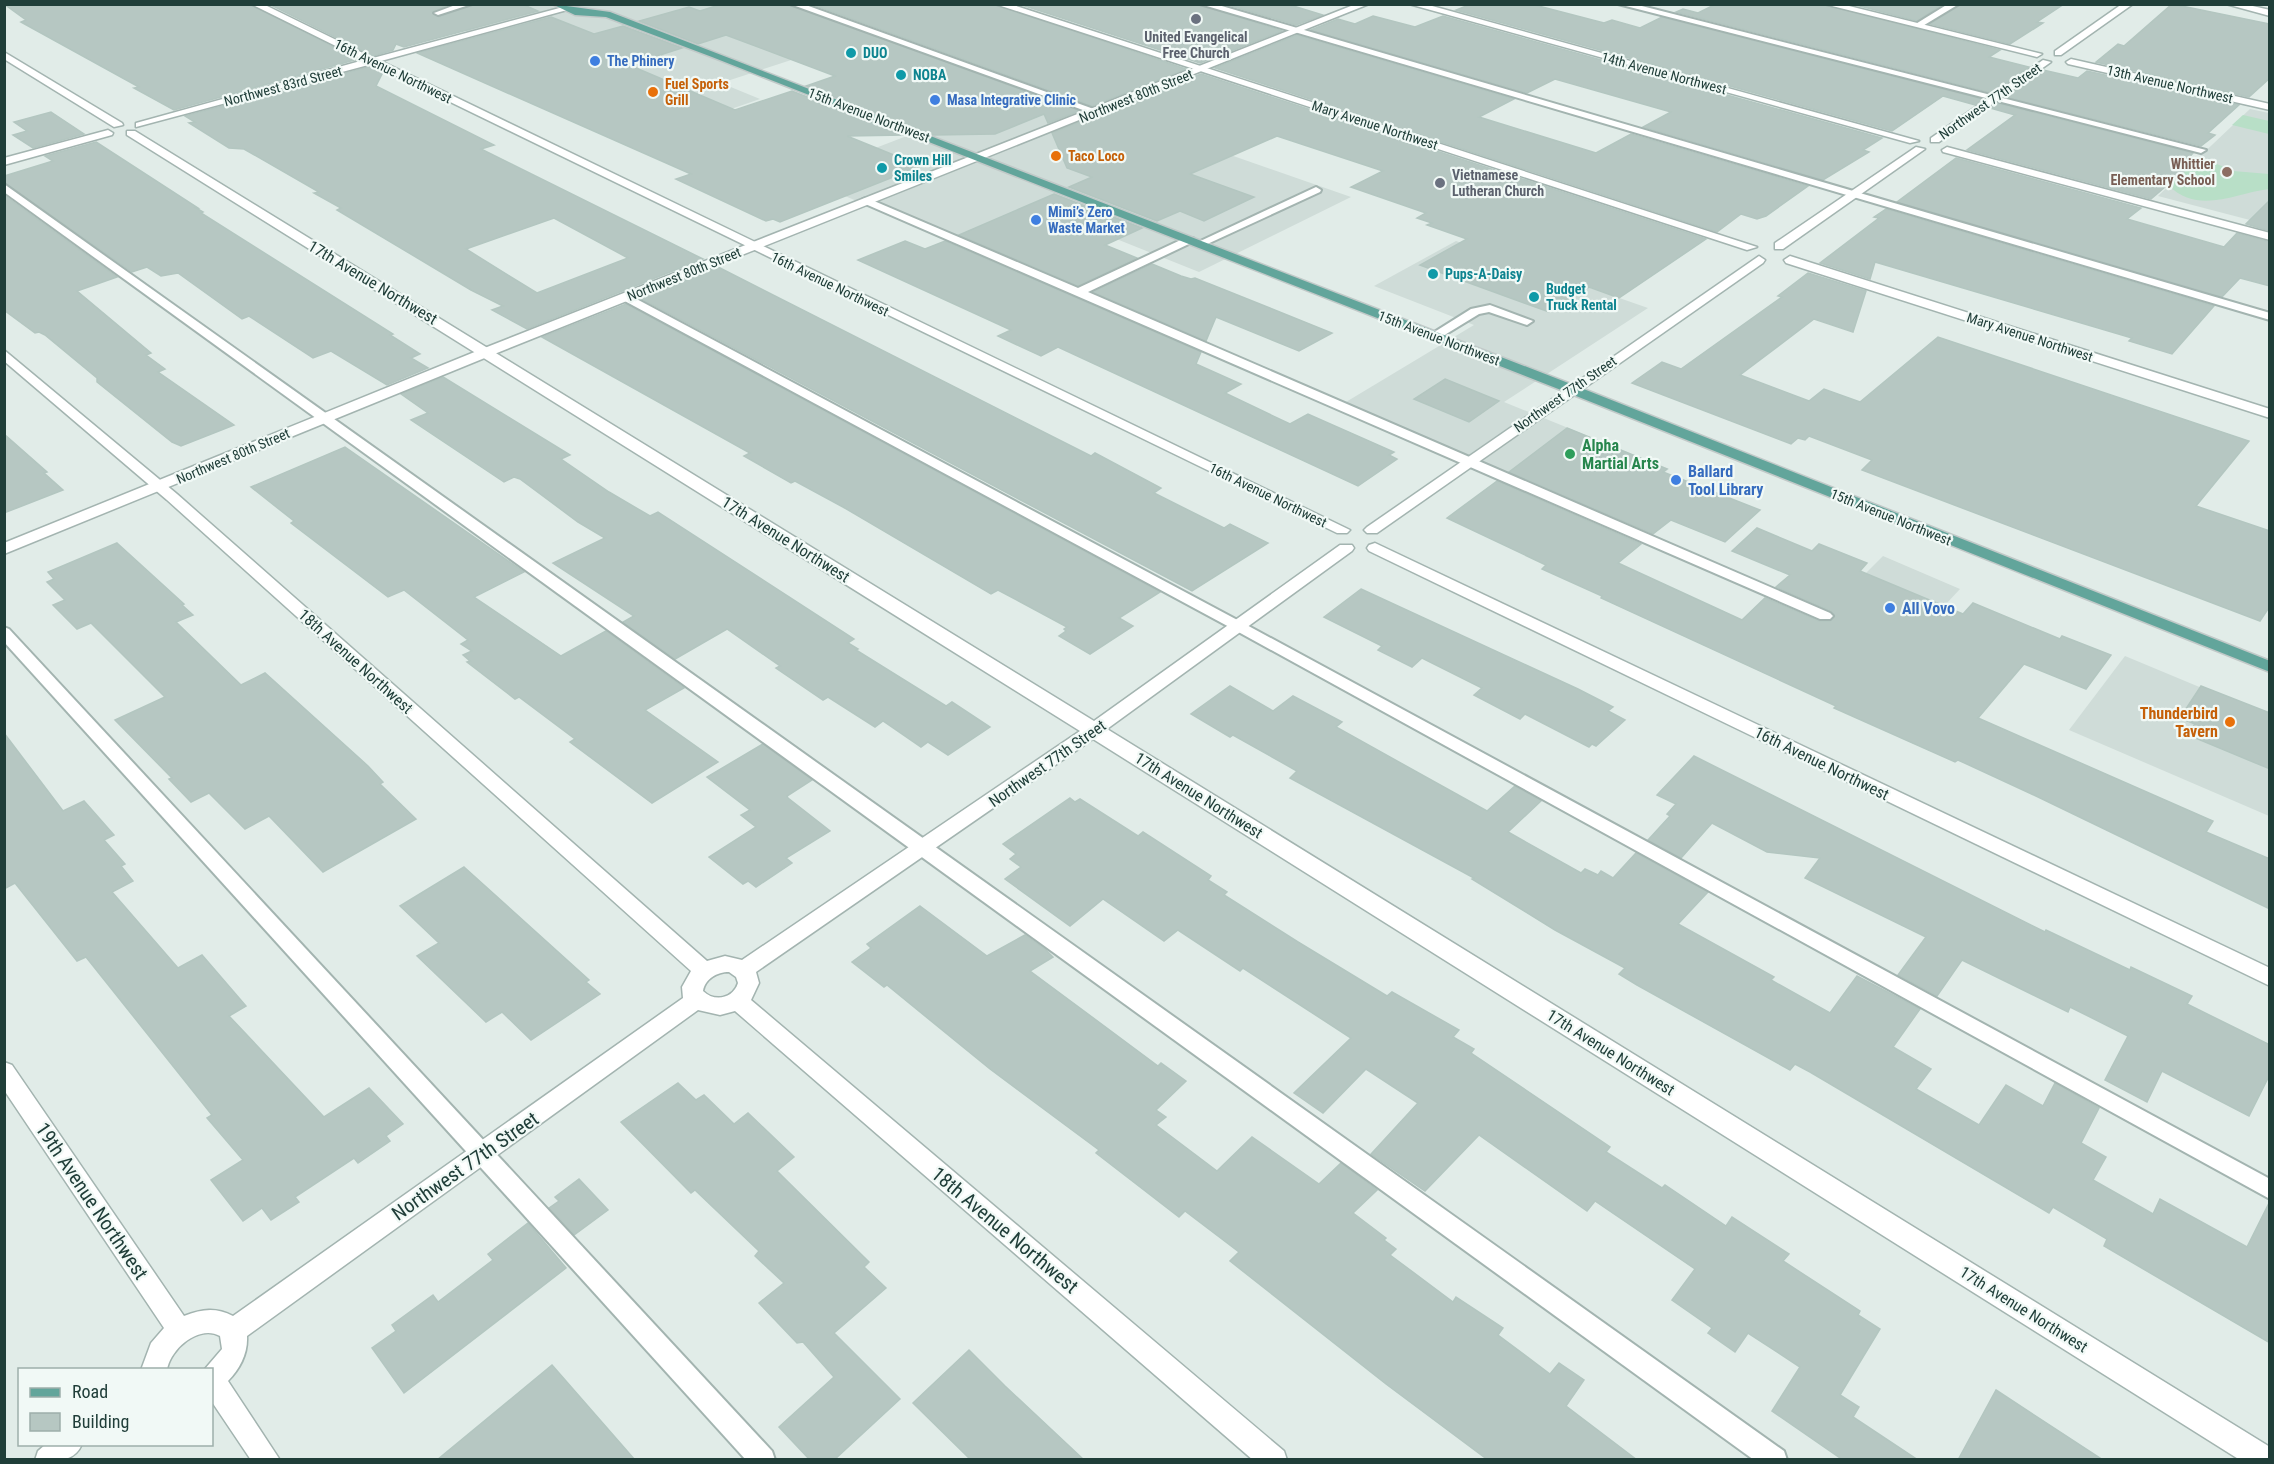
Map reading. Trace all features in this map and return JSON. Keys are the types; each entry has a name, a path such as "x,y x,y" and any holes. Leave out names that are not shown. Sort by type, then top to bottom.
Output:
{"main road":[{"name":"15th Avenue Northwest","path":"560,6 576,12 607,9 2270,667"}],"street":[{"name":"16th Avenue Northwest","path":"255,4 1344,539"},
{"name":"Mary Avenue Northwest","path":"999,4 1751,247 1760,244 1779,246"},
{"name":"Northwest 80th Street","path":"4,549 487,352 1365,4"},
{"name":"14th Avenue Northwest","path":"1413,4 1917,145"},
{"path":"1828,4 2037,54 2058,53 2070,58 2071,62"},
{"name":"Northwest 77th Street","path":"2058,53 2129,4"},
{"path":"2230,4 2270,13"},
{"name":"Northwest 83rd Street","path":"130,128 373,61 560,6"},
{"path":"2037,54 2038,58 2046,62 2071,62"},
{"name":"17th Avenue Northwest","path":"4,55 130,128 2265,1460"},
{"name":"Northwest 77th Street","path":"1935,140 2046,62"},
{"name":"13th Avenue Northwest","path":"2071,62 2270,108"},
{"path":"4,162 108,133 108,129 130,128"},
{"path":"1917,145 1935,140 1947,145 1947,150"},
{"path":"1917,145 1935,152 1947,150 2270,237"},
{"name":"Northwest 77th Street","path":"1779,246 1854,195 1917,145"},
{"path":"1751,247 1749,253 1774,261 1791,253 1779,246"},
{"name":"Mary Avenue Northwest","path":"1774,261 2270,414"},
{"name":"Northwest 77th Street","path":"1373,539 1470,462 1571,389 1774,261"},
{"name":"18th Avenue Northwest","path":"4,354 160,486 704,971"},
{"path":"1355,526 1373,539 1358,552 1344,539 1355,526"},
{"name":"Northwest 77th Street","path":"743,970 1094,730 1238,626 1344,539"},
{"name":"16th Avenue Northwest","path":"1373,539 2270,978"},
{"path":"724,964 743,970 746,972 749,985 737,1000 721,1007 712,1007 696,1000 692,987 704,971 724,964"},
{"name":"Northwest 77th Street","path":"234,1331 696,1000"},
{"name":"18th Avenue Northwest","path":"737,1000 1274,1460"},
{"name":"19th Avenue Northwest","path":"4,1071 180,1331"},
{"path":"155,1368 158,1355 165,1344 180,1331 203,1321 216,1320 227,1324 234,1331 237,1340 235,1352 229,1363 213,1379"},
{"path":"213,1381 267,1460"},
{"path":"48,1460 66,1446"}],"lane":[{"path":"438,13 468,4"},
{"path":"794,4 1096,112"},
{"path":"1204,4 2270,317"},
{"path":"1622,4 2201,150"},
{"path":"1918,25 1955,4"},
{"path":"4,187 1775,1460"},
{"path":"1079,292 1316,190"},
{"path":"867,201 1826,616"},
{"path":"625,297 1238,626 2270,1190"},
{"path":"1434,336 1475,311 1490,308 1527,321"},
{"path":"4,632 763,1460"}],"shaded area":[{"path":"406,5 789,5 871,34 721,83 760,99 682,126"},
{"path":"980,74 1070,105 1059,110 1156,144 1176,136 1351,197 1199,272 1089,228 1006,264 800,177 938,124 892,106"},
{"name":"Whittier Elementary School","path":"2250,109 2269,113 2269,225 2158,196"},
{"path":"1456,241 1648,308 1504,402 1669,469 1657,478 1608,458 1552,501 1336,408 1474,325 1374,286"},
{"path":"1883,556 1960,589 1901,652 1822,617"},
{"path":"2125,656 2269,716 2269,816 2069,730"}],"green space":[{"path":"2243,115 2269,121 2269,134 2232,125"},
{"path":"2201,157 2233,171 2269,174 2269,189 2205,201 2181,195 2169,186"}],"building":[{"path":"4,4 249,4 358,59 174,110 134,88 139,87 21,22 26,20"},
{"path":"269,4 450,4 432,12 439,17 474,4 522,4 538,11 404,47 396,44 393,50 373,56"},
{"path":"722,4 788,4 1079,111 1048,123 1044,114 995,134 933,135 806,86 835,76 726,35 698,44 639,21 689,7 700,11"},
{"path":"811,4 993,4 1186,69 1092,106"},
{"path":"1019,4 1198,4 1282,31 1200,63"},
{"path":"1225,4 1287,4 1323,15 1296,25"},
{"path":"1471,4 1531,4 1604,23 1612,20 1640,28 1662,17 1982,99 1975,105 1943,96 1892,131 1456,10"},
{"path":"1716,4 1822,4 2000,50 1989,57 2029,67 1992,93 1676,12 1683,9 1698,13"},
{"path":"1852,4 1943,4 1917,21"},
{"path":"1961,4 2064,4 2037,22 2043,23 2010,44 1930,24"},
{"path":"2172,4 2270,24 2270,78 2249,97 2096,62 2118,44 2124,46"},
{"path":"1373,16 1415,27 1443,16 1882,138 1863,150 1869,152 1823,180 1643,127 1671,112 1555,79 1527,93 1311,30 1338,19 1355,24"},
{"path":"551,17 594,34 623,26 682,48 629,65 735,110 792,91 905,135 847,136 921,166 780,222 773,219 766,221 676,179 691,174 417,53"},
{"path":"1297,35 1514,99 1479,117 1596,153 1631,134 1808,186 1766,216 1757,219 1741,214 1717,232 1215,68"},
{"path":"372,66 383,72 376,86 494,145 481,149 703,259 527,329 492,310 503,306 471,290 337,210 341,208 314,193 319,192 244,149 229,148 189,123 195,122 185,116","holes":["554,218 628,258 537,293 466,249"]},
{"path":"2043,70 2078,78 2087,71 2239,105 2208,133 2215,135 2201,146 2006,97"},
{"path":"1201,74 1706,239 1619,298 1589,287 1549,312 1420,265 1467,239 1427,225 1432,223 1417,218 1426,213 1351,187 1383,171 1277,136 1190,174 1254,197 1204,221 1180,211 1157,221 1069,187 1092,177 1067,168 1052,133"},
{"path":"1997,103 2193,153 2186,161 2193,163 2151,199 1967,150 2015,115 1990,108"},
{"path":"51,112 84,134 33,148 13,135 27,131 14,122"},
{"path":"96,142 198,208 196,208 203,212 201,213 393,334 390,335 420,354 411,358 428,368 387,385 331,351 313,358 249,316 242,319 178,273 161,276 147,267 132,272 4,182 4,176 53,161 45,156"},
{"path":"1956,158 2141,208 2127,219 2224,247 2237,233 2270,242 2270,286 2240,278 2222,297 1897,202"},
{"path":"1054,194 1142,228 1105,245 1137,258 1078,286 959,235"},
{"path":"4,195 117,277 77,291 151,353 146,355 165,369 158,372 234,425 181,446 172,442 97,382 97,378 45,335 35,333 4,310"},
{"path":"2270,200 2270,231 2246,224"},
{"path":"1886,209 2214,306 2172,354 2129,341 2132,338 1875,262 1870,279 1820,263 1879,218 1874,217"},
{"path":"905,241 925,249 945,241 1201,352 1196,364 1241,384 1225,393 1290,424 1308,414 1394,452 1389,455 1397,459 1358,486 1058,347 1041,356 998,336 1011,330 858,260"},
{"path":"1152,264 1181,276 1195,278 1332,333 1299,351 1216,317 1206,341 1093,292"},
{"path":"718,267 1091,456 1095,453 1161,488 1154,493 1224,528 1230,524 1268,543 1192,591 640,298"},
{"path":"1808,273 1866,291 1853,332 1814,319 1740,375 1809,401 1824,389 1860,402 1938,337 2249,441 2196,506 2270,531 2270,606 2260,621 1862,470 1872,460 1809,436 1805,440 1798,438 1791,444 1632,383 1662,362 1681,369 1782,297 1778,296"},
{"path":"626,304 1160,592 1119,618 1133,626 1090,654 1059,636 1066,631 1064,629 1067,627 998,590 991,594 843,507 795,481 791,483 744,456 750,453 542,337"},
{"path":"443,377 570,455 561,459 609,492 650,516 658,512 854,639 848,643 858,649 856,650 946,706 952,702 990,727 948,755 928,742 921,747 883,721 875,727 828,697 823,700 776,668 780,666 727,629 675,659 623,622 634,616 553,563 605,538 578,522 520,479 514,477 504,482 411,420 428,413 401,394"},
{"path":"1445,379 1499,401 1469,422 1414,399"},
{"path":"1567,428 1667,469 1663,472 1760,510 1725,542 1671,520 1653,534 1509,472"},
{"path":"4,434 47,472 44,473 63,490 4,513"},
{"path":"345,447 524,572 474,597 561,656 606,631 684,688 645,710 718,762 652,803 570,742 575,739 519,697 515,699 467,662 470,661 463,655 472,651 461,644 468,640 404,590 388,597 291,523 294,521 251,487"},
{"path":"1497,481 1641,544 1618,563 1742,620 1765,598 1819,621 1830,621 1835,616 1831,611 1776,587 1790,575 1732,551 1757,528 1812,551 1819,544 1867,563 1860,571 1963,614 1973,603 2060,639 2062,636 2111,655 2086,689 2024,664 1978,718 2213,821 2206,832 2270,859 2270,909 2036,796 1958,760 1955,762 1834,708 1836,706 1601,598 1602,596 1542,569 1546,565 1447,518"},
{"path":"117,543 184,604 182,605 193,615 176,622 241,685 265,673 368,766 383,782 380,784 416,819 323,872 269,816 245,829 209,793 191,802 169,779 172,778 115,720 165,697 91,623 77,629 53,605 65,600 47,582 54,579 48,572"},
{"path":"1361,589 1578,689 1613,707 1608,711 1625,720 1596,746 1592,744 1589,747 1525,714 1520,719 1474,695 1482,688 1422,658 1412,667 1378,650 1382,646 1324,617"},
{"path":"1230,686 1273,711 1293,696 1342,722 1336,727 1487,811 1515,786 1541,801 1508,832 1581,873 1585,869 1598,875 1601,871 1613,878 1636,853 1708,892 1678,924 1774,977 1771,980 1830,1013 1857,976 1920,1009 1893,1047 1931,1069 1916,1089 1979,1125 2006,1085 2043,1106 2055,1083 2099,1108 2081,1143 2106,1157 2093,1180 2153,1214 2160,1199 2247,1247 2270,1201 2270,1343 2104,1246 2107,1239 2053,1207 2049,1213 1810,1072 1795,1064 1790,1070 1637,985 1619,974 1625,968 1555,930 1472,879 1474,878 1290,778 1297,771 1191,714"},
{"name":"Thunderbird Tavern","path":"2201,686 2270,713 2270,769 2188,735 2195,724 2180,718"},
{"path":"4,733 63,811 84,801 114,835 104,840 125,864 121,866 133,881 112,892 178,968 202,955 246,1006 229,1016 324,1117 369,1088 403,1124 386,1136 390,1141 358,1163 354,1158 295,1197 299,1202 271,1220 262,1208 243,1221 211,1180 243,1160 207,1118 212,1115 86,957 77,961 15,883 4,889"},
{"path":"763,744 812,780 787,796 830,831 786,858 792,863 756,887 748,881 743,884 709,857 756,827 741,815 750,810 707,777"},
{"path":"1694,756 2045,932 2046,930 2130,970 2131,967 2192,996 2187,1004 2270,1045 2270,1074 2249,1116 2162,1071 2147,1102 2105,1080 2128,1036 2070,1007 2068,1012 1962,960 1937,996 1898,975 1926,937 1805,878 1820,858 1767,852 1712,823 1681,858 1648,840 1670,816 1667,814 1676,804 1657,795"},
{"path":"1070,798 1075,802 1080,799 1138,836 1143,832 1211,876 1208,880 1227,892 1224,895 1298,942 1387,996 1392,992 1459,1030 1453,1037 1474,1049 1471,1053 1610,1147 1606,1152 1662,1188 1665,1185 1726,1226 1732,1217 1789,1254 1783,1261 1860,1311 1858,1315 1880,1329 1840,1395 1859,1407 1853,1417 1918,1460 1843,1460 1772,1411 1800,1367 1748,1333 1735,1352 1708,1333 1712,1328 1672,1300 1695,1269 1595,1201 1587,1211 1479,1135 1425,1191 1371,1154 1418,1103 1366,1069 1323,1113 1294,1093 1351,1038 1243,968 1240,971 1178,930 1164,941 1103,899 1070,926 1005,879 1021,867 1010,859 1016,854 1003,844"},
{"path":"464,867 589,980 586,982 600,994 531,1040 502,1012 486,1022 417,956 439,943 400,906"},
{"path":"920,906 987,956 1025,935 1046,950 1053,957 1030,971 1158,1066 1161,1063 1186,1081 1156,1110 1166,1117 1156,1125 1217,1171 1252,1137 1319,1184 1341,1163 1377,1190 1353,1213 1386,1238 1384,1240 1396,1249 1390,1255 1453,1302 1456,1297 1503,1328 1498,1335 1550,1374 1559,1363 1584,1380 1566,1406 1637,1460 1488,1460 1386,1384 1230,1261 1239,1252 1185,1211 1179,1217 1096,1153 1099,1150 990,1069 887,985 884,987 852,962 871,948 867,944"},
{"path":"678,1083 696,1100 704,1095 734,1124 748,1113 794,1157 777,1171 869,1262 864,1267 886,1288 834,1333 900,1399 834,1460 810,1460 779,1427 834,1377 803,1342 797,1343 759,1303 784,1283 755,1256 759,1251 695,1190 691,1193 621,1122"},
{"path":"579,1179 608,1210 574,1235 549,1208 559,1201 555,1197"},
{"path":"528,1223 566,1268 404,1393 372,1348 396,1331 392,1325 433,1295 438,1302 493,1260 488,1254"},
{"path":"969,1350 1084,1460 971,1460 913,1403"},
{"path":"552,1365 635,1460 437,1460"},
{"path":"1996,1390 2103,1460 1958,1460"}],"place":[{"name":"United Evangelical Free Church","path":"1196,19"},
{"name":"DUO","path":"851,53"},
{"name":"The Phinery","path":"595,61"},
{"name":"NOBA","path":"901,75"},
{"name":"Fuel Sports Grill","path":"653,92"},
{"name":"Masa Integrative Clinic","path":"935,100"},
{"name":"Taco Loco","path":"1056,156"},
{"name":"Crown Hill Smiles","path":"882,168"},
{"name":"Whittier Elementary School","path":"2227,172"},
{"name":"Vietnamese Lutheran Church","path":"1440,183"},
{"name":"Mimi’s Zero Waste Market","path":"1036,220"},
{"name":"Pups-A-Daisy","path":"1433,274"},
{"name":"Budget Truck Rental","path":"1534,297"},
{"name":"Alpha Martial Arts","path":"1570,454"},
{"name":"Ballard Tool Library","path":"1676,480"},
{"name":"All Vovo","path":"1890,608"},
{"name":"Thunderbird Tavern","path":"2230,722"}]}
